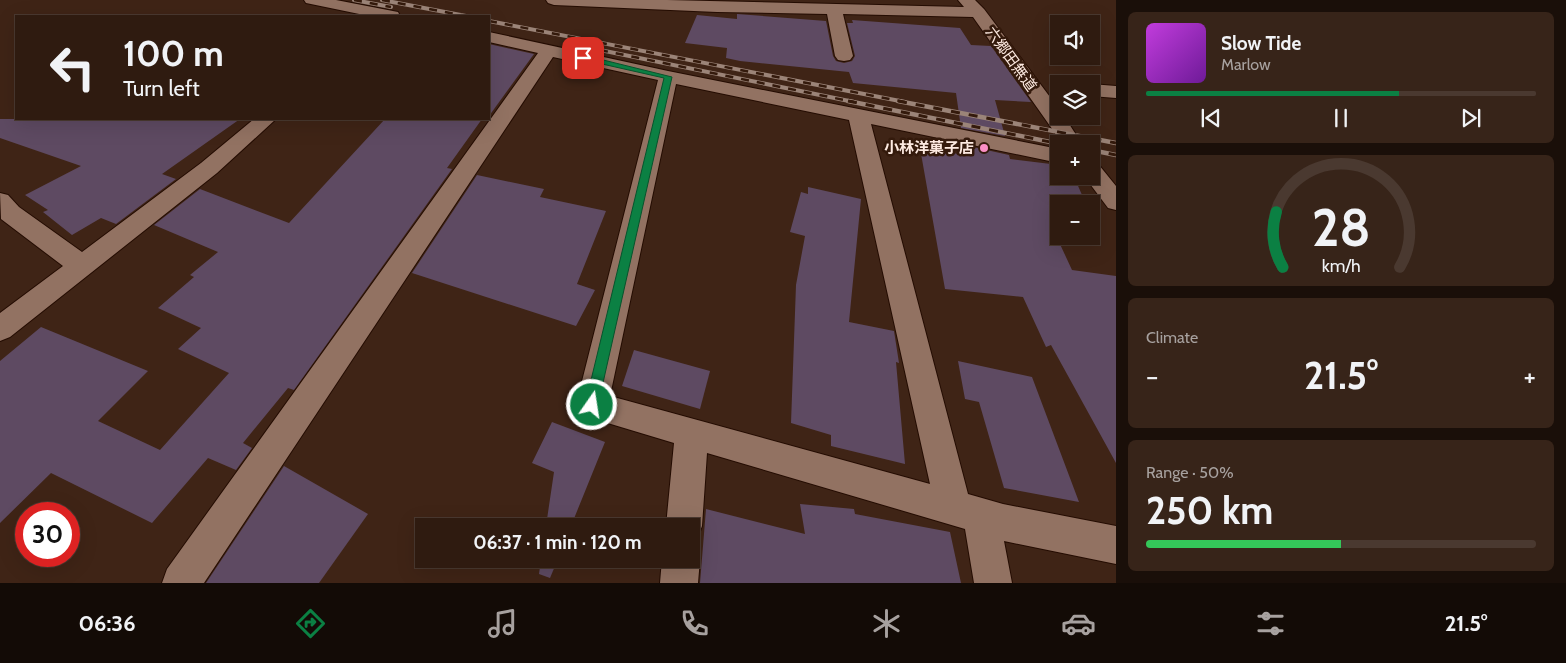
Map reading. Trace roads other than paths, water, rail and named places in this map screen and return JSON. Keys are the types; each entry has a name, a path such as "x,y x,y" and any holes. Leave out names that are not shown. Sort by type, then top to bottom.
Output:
{"street":[{"path":"312,0 382,15"},
{"path":"554,0 834,10 972,6"},
{"name":"六郷田無道","path":"972,6 1067,135"},
{"path":"834,10 844,56"},
{"path":"490,37 668,77 1050,154"},
{"path":"181,583 549,50"},
{"path":"668,77 592,405 1003,522 1116,545"},
{"path":"1031,86 1050,87"},
{"path":"1100,91 1116,92"},
{"path":"858,115 967,511 993,583"},
{"path":"0,329 209,168 265,120"},
{"path":"1100,182 1116,202"},
{"path":"0,201 10,214 82,266"},
{"path":"685,518 692,433"},
{"path":"679,583 680,568"}],"railway":[{"path":"354,0 391,7"},
{"path":"382,0 461,15"},
{"path":"490,21 905,102"},
{"path":"600,50 854,102"},
{"path":"848,101 1050,142"},
{"path":"898,101 1116,143"},
{"path":"1100,152 1116,155"}],"place":[{"name":"小林洋菓子店","path":"984,148"}]}
